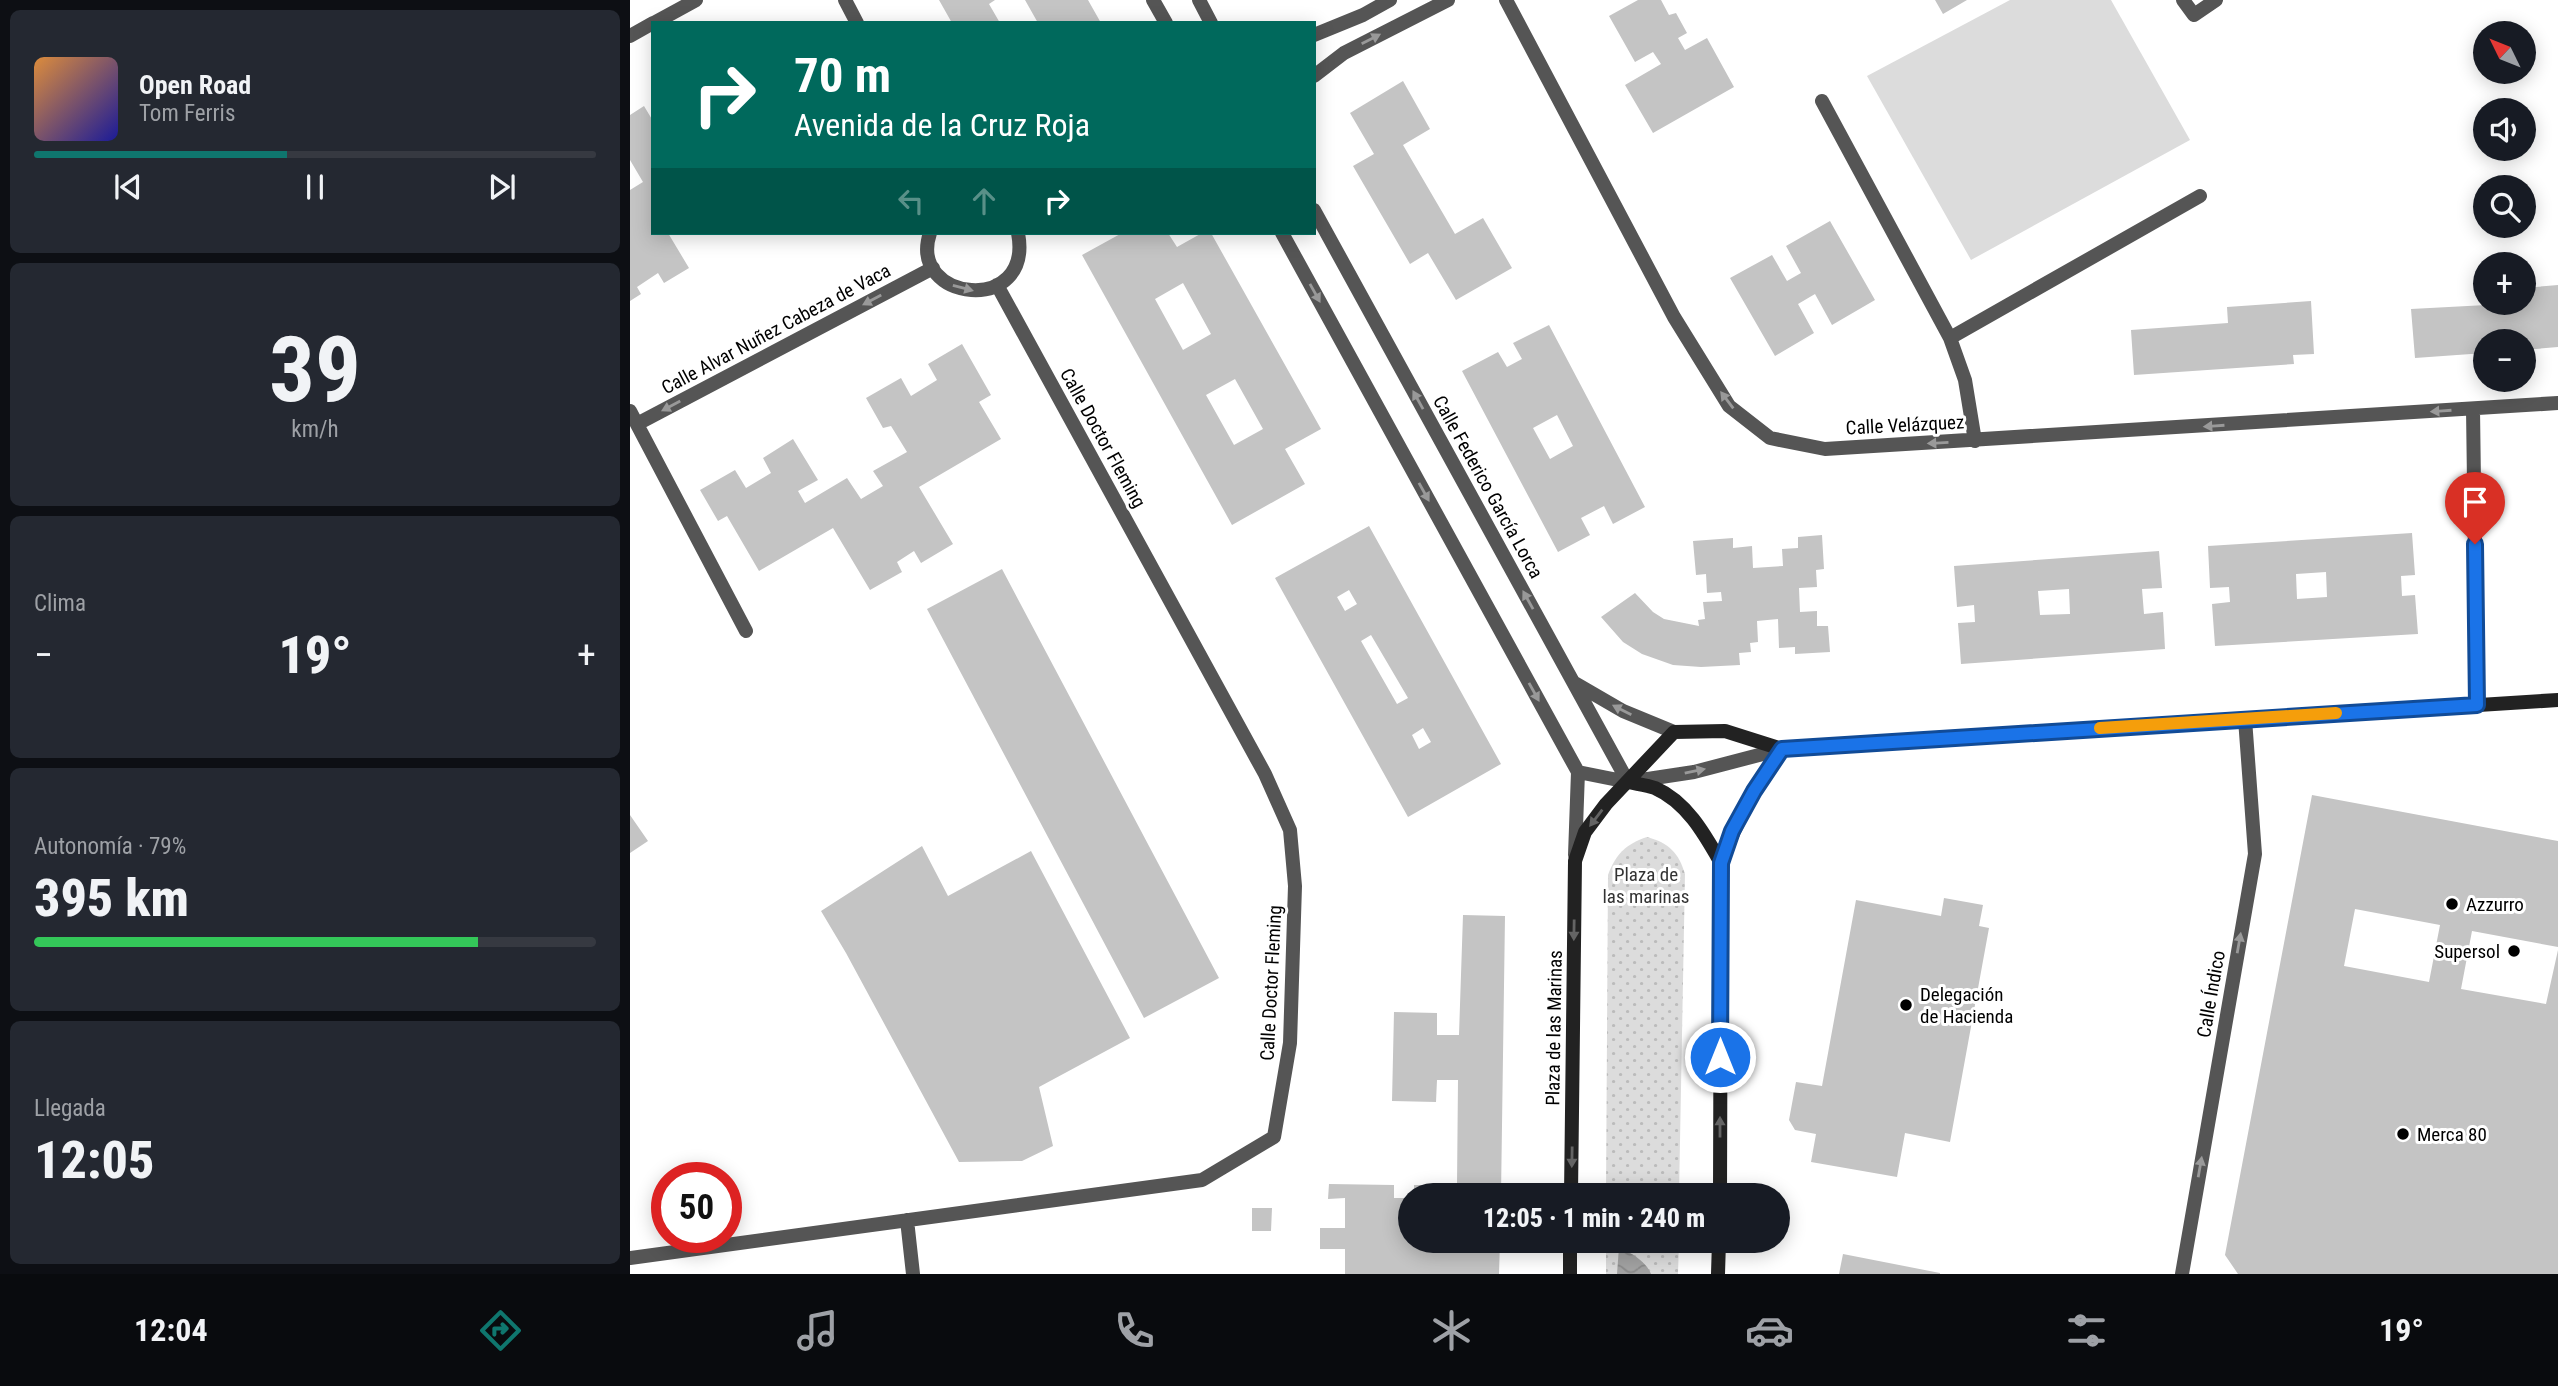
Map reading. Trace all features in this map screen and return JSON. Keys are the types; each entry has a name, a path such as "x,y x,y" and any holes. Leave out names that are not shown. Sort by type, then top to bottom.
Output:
{"main road":[{"path":"1674,732 1726,731 1782,749 2558,700"},
{"name":"Plaza de las Marinas","path":"1571,1183 1575,861 1586,832 1606,804 1674,732"},
{"path":"1720,1183 1721,863 1732,831 1782,749"},
{"path":"1628,782 1656,789 1683,807 1704,833 1721,863"},
{"path":"1570,1253 1570,1274"},
{"path":"1718,1274 1719,1253"}],"street":[{"path":"657,21 696,0"},
{"path":"845,0 856,21"},
{"path":"1153,0 1165,21"},
{"path":"1199,0 1210,21"},
{"path":"1316,34 1363,15 1390,0"},
{"path":"1316,74 1344,53 1448,0"},
{"name":"Calle Velázquez","path":"1506,0 1674,317 1729,406 1770,438 1825,449 2558,403"},
{"path":"2183,0 2194,15 2216,0"},
{"path":"630,36 651,24"},
{"path":"1822,101 1950,338 1965,380 1975,441"},
{"path":"1950,338 2200,196"},
{"name":"Calle Federico García Lorca","path":"1316,214 1628,782"},
{"path":"930,235 928,253 933,268 943,280 956,288 971,292 987,290 997,285 1014,266 1019,239"},
{"path":"1283,235 1578,772 1628,782 1694,772 1782,749"},
{"name":"Calle Alvar Nuñez Cabeza de Vaca","path":"634,418 933,268"},
{"name":"Calle Doctor Fleming","path":"630,1258 1202,1180 1274,1137 1290,1043 1296,886 1290,830 1265,774 997,285"},
{"path":"2473,409 2477,705"},
{"path":"634,418 746,631"},
{"path":"1572,681 1622,711 1674,732"},
{"name":"Calle Índico","path":"2182,1274 2255,854 2245,719"},
{"name":"Plaza de las Marinas","path":"1575,861 1578,772"},
{"path":"907,1220 913,1274"}],"green space":[{"path":"2010,0 2111,0 2190,140 1971,260 1867,76"},
{"name":"Plaza de las marinas","path":"1647,837 1661,842 1680,860 1685,874 1679,1183 1606,1183 1608,875 1615,861 1633,843"},
{"path":"1606,1253 1679,1253 1678,1274 1606,1274"}],"water":[{"path":"1619,1253 1630,1253 1642,1261 1651,1274 1617,1274"}],"building":[{"path":"939,0 995,0 989,4 999,21 951,21"},
{"path":"1025,0 1088,0 1100,21 1037,21"},
{"path":"1638,0 1661,0 1669,15 1676,13 1687,33 1678,38 1685,50 1707,38 1734,87 1653,133 1625,85 1661,64 1653,52 1635,62 1609,16"},
{"path":"1935,0 1967,0 1943,14"},
{"path":"1403,81 1430,129 1403,145 1455,234 1483,218 1512,268 1456,300 1428,253 1410,264 1353,166 1374,154 1350,113"},
{"path":"644,106 651,118 651,235 669,235 689,268 664,283 658,273 637,287 641,294 630,301 630,190 643,182 630,160 630,115"},
{"path":"1830,221 1875,300 1832,325 1815,294 1798,304 1814,333 1775,356 1730,278 1772,255 1787,281 1801,273 1786,246"},
{"path":"1118,235 1169,235 1177,247 1198,235 1212,235 1321,429 1285,449 1305,484 1232,525 1082,255","holes":["1183,283 1211,334 1183,350 1155,299","1235,379 1263,429 1234,445 1206,395"]},
{"path":"2558,285 2558,347 2536,349 2536,329 2473,329 2473,354 2415,358 2411,309 2473,306 2473,315 2536,315 2536,287"},
{"path":"2311,301 2314,354 2293,355 2294,364 2134,375 2131,330 2228,323 2227,307"},
{"path":"1549,325 1645,507 1613,524 1604,506 1581,518 1590,535 1558,552 1462,371 1498,352 1507,367 1522,359 1513,343","holes":["1557,415 1573,446 1550,459 1533,428"]},
{"path":"962,344 991,395 979,402 1001,439 919,487 953,544 921,563 914,551 897,562 902,572 870,590 833,528 759,571 727,516 718,521 700,490 735,470 746,488 771,473 763,458 793,439 818,480 798,491 805,503 847,478 861,499 883,486 873,471 907,452 891,426 883,428 866,398 901,378 911,396 937,380 928,364"},
{"path":"1369,526 1501,764 1408,817 1275,578","holes":["1349,590 1357,604 1345,611 1337,597","1371,635 1408,698 1397,704 1361,641","1423,728 1431,742 1419,749 1412,735"]},
{"path":"2412,533 2415,575 2401,576 2402,596 2415,595 2418,634 2215,646 2212,604 2230,602 2229,587 2210,588 2208,546","holes":["2326,572 2327,597 2297,599 2296,574"]},
{"path":"1822,535 1824,569 1816,570 1817,587 1799,588 1800,612 1817,611 1817,626 1828,626 1830,652 1795,654 1795,647 1779,648 1778,619 1757,621 1758,642 1750,643 1751,652 1739,653 1740,665 1673,665 1642,654 1623,642 1601,617 1635,593 1653,612 1664,619 1699,626 1698,620 1705,619 1703,602 1722,601 1721,592 1707,593 1706,574 1696,575 1693,541 1733,538 1733,548 1752,546 1753,568 1783,566 1782,549 1798,548 1798,537"},
{"path":"2159,551 2162,588 2142,589 2144,614 2163,612 2165,649 1961,664 1958,623 1975,622 1974,605 1957,607 1954,566","holes":["2069,589 2070,614 2040,615 2038,591"]},
{"path":"1002,569 1219,978 1144,1018 927,609"},
{"name":"Merca 80","path":"2312,795 2558,841 2558,947 2472,931 2461,989 2546,1004 2558,950 2558,1274 2238,1274 2225,1255","holes":["2355,909 2440,925 2429,982 2344,966"]},
{"path":"630,815 648,841 630,853"},
{"path":"922,846 948,896 1031,851 1130,1038 1039,1087 1053,1146 1022,1161 959,1162 821,911"},
{"name":"Delegación de Hacienda","path":"1944,898 1983,905 1979,926 1989,928 1950,1142 1905,1133 1897,1177 1811,1162 1816,1134 1795,1130 1789,1120 1796,1082 1822,1086 1856,900 1941,916"},
{"path":"1463,915 1505,916 1501,1183 1457,1183 1458,1080 1437,1080 1436,1102 1392,1101 1394,1012 1437,1013 1437,1035 1459,1035"},
{"path":"1329,1184 1394,1185 1394,1198 1398,1198 1398,1253 1500,1253 1499,1274 1345,1274 1345,1249 1320,1249 1320,1228 1345,1228 1345,1198 1328,1199"},
{"path":"1252,1208 1272,1208 1271,1231 1252,1231"},
{"path":"1843,1254 1940,1273 1940,1274 1839,1274"}],"slow traffic":[{"path":"2100,728 2336,713"}],"place":[{"name":"Azzurro","path":"2452,904"},
{"name":"Supersol","path":"2514,951"},
{"name":"Delegación de Hacienda","path":"1906,1005"},
{"name":"Merca 80","path":"2403,1134"}],"route":[{"path":"1720,1057 1721,863 1732,831 1782,749 2477,705 2475,544"}]}
